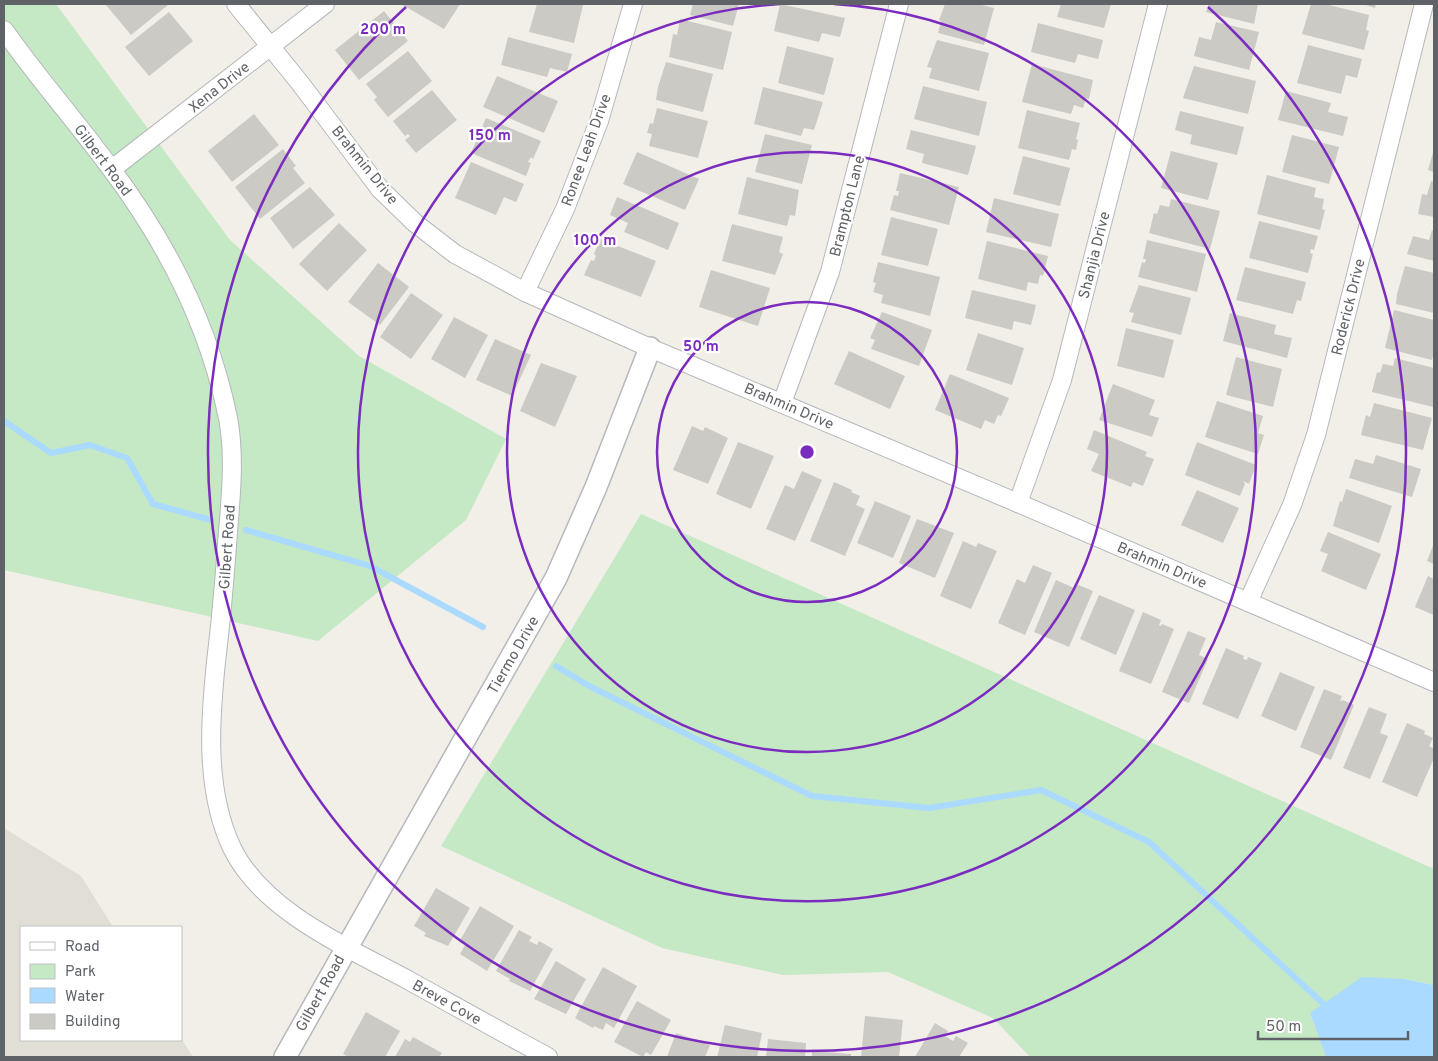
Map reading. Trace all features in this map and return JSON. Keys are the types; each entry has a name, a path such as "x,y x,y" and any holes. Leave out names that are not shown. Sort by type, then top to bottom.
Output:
{"street":[{"name":"Brahmin Drive","path":"236,4 380,189 415,222 455,254 525,292 650,348 1018,503 1434,682"},
{"name":"Xena Drive","path":"112,169 325,4"},
{"name":"Ronee Leah Drive","path":"525,292 565,209 599,121 633,4"},
{"name":"Brampton Lane","path":"782,403 830,272 899,4"},
{"name":"Shanjia Drive","path":"1018,503 1062,380 1158,4"},
{"name":"Roderick Drive","path":"1248,602 1292,505 1316,435 1424,4"},
{"name":"Gilbert Road","path":"4,30 112,169 178,271 195,311 228,419 232,485 222,619 212,697 212,755 218,804 232,848 254,881 281,906 346,947 285,1057"},
{"name":"Tiermo Drive","path":"346,947 556,578 596,487 650,348"},
{"name":"Breve Cove","path":"346,947 548,1057"}],"shaded area":[{"path":"4,828 81,876 112,926 20,926 20,1041 182,1040 193,1057 4,1057"}],"green space":[{"path":"4,4 56,4 230,240 359,356 506,439 466,520 318,641 4,570"},
{"path":"641,514 1434,869 1434,985 1404,979 1310,1013 1326,1057 1030,1057 993,1018 888,972 783,975 662,948 441,846"}],"water":[{"path":"1362,977 1404,979 1434,985 1434,1057 1326,1057 1310,1013"}],"building":[{"path":"401,4 460,4 444,29"},
{"path":"537,4 583,5 574,43 529,32"},
{"path":"693,4 739,4 733,26 690,15"},
{"path":"780,4 845,18 840,37 822,33 819,42 774,31"},
{"path":"945,4 978,4 994,8 984,45 938,33 941,21 939,20"},
{"path":"1061,4 1111,4 1104,28 1057,17"},
{"path":"1209,4 1258,4 1254,24 1206,12"},
{"path":"1311,4 1325,4 1369,15 1366,30 1369,31 1364,50 1302,34"},
{"path":"1363,4 1376,4 1375,8"},
{"path":"106,5 168,5 131,35"},
{"path":"384,11 408,41 359,80 335,50"},
{"path":"169,12 193,41 149,76 125,47"},
{"path":"680,19 732,32 723,70 669,57 673,34 677,35"},
{"path":"1216,22 1259,32 1249,70 1194,56 1199,37 1211,40"},
{"path":"1038,23 1103,40 1098,59 1078,54 1075,63 1031,52"},
{"path":"508,37 572,54 567,72 550,68 547,77 501,65"},
{"path":"937,40 989,53 979,91 929,78 932,68 927,67"},
{"path":"1308,45 1362,59 1357,78 1346,75 1341,94 1297,83"},
{"path":"787,46 834,58 824,95 778,83"},
{"path":"408,51 432,81 388,117 374,100 377,97 366,84"},
{"path":"666,62 713,74 703,112 656,100"},
{"path":"1032,64 1093,80 1089,99 1086,98 1083,108 1074,105 1071,114 1022,102"},
{"path":"1194,66 1256,81 1248,114 1183,98"},
{"path":"497,76 558,101 544,133 483,107"},
{"path":"923,86 987,102 979,136 914,119"},
{"path":"763,87 823,102 814,130 804,128 801,136 754,124"},
{"path":"432,90 457,120 416,153 405,140 410,136 408,134 405,136 393,121"},
{"path":"1286,91 1331,103 1328,112 1348,117 1343,136 1278,120"},
{"path":"657,108 708,121 698,158 649,146 652,134 647,133 650,123 653,124"},
{"path":"1027,110 1080,123 1076,139 1078,140 1076,150 1072,149 1069,160 1018,148"},
{"path":"1180,111 1244,127 1237,155 1190,144 1192,135 1175,130"},
{"path":"254,114 279,145 232,182 208,151"},
{"path":"486,118 541,141 533,159 531,157 528,162 531,163 526,176 471,153"},
{"path":"911,130 976,146 968,175 922,163 924,154 906,149"},
{"path":"765,134 812,145 802,184 755,172"},
{"path":"1292,135 1339,147 1329,184 1282,172"},
{"path":"283,149 296,166 293,168 305,183 260,219 235,187"},
{"path":"1434,149 1434,172 1428,170"},
{"path":"1171,151 1218,163 1208,200 1161,188"},
{"path":"637,152 699,179 685,210 623,184"},
{"path":"1023,156 1070,168 1060,206 1013,194"},
{"path":"471,162 524,184 516,202 504,197 496,215 455,198"},
{"path":"900,173 959,187 949,225 890,210 894,195 898,196 899,191 896,191"},
{"path":"1267,175 1316,188 1314,197 1324,199 1322,209 1325,210 1320,230 1257,214"},
{"path":"747,177 799,190 795,216 790,215 787,226 738,214"},
{"path":"1431,181 1434,182 1434,217 1418,214 1422,194 1427,195"},
{"path":"310,187 335,215 293,249 270,218"},
{"path":"617,197 679,223 668,250 624,232 628,223 610,215"},
{"path":"994,198 1059,214 1051,247 986,232"},
{"path":"1171,199 1220,211 1210,249 1149,233 1154,213 1157,214 1160,205 1169,207"},
{"path":"891,217 938,229 928,266 881,255"},
{"path":"1259,221 1318,236 1314,250 1311,249 1310,253 1313,254 1308,273 1249,258"},
{"path":"339,223 367,250 327,291 299,264"},
{"path":"732,224 783,237 779,252 783,254 775,275 722,261"},
{"path":"1432,230 1434,231 1434,261 1407,254 1413,236 1429,240"},
{"path":"600,239 656,261 641,297 584,275 591,260 594,261 596,256 594,254"},
{"path":"1147,240 1206,254 1197,292 1138,277 1142,262 1145,263 1146,259 1143,259"},
{"path":"987,241 1048,256 1043,276 1040,275 1038,284 1028,282 1026,291 978,279"},
{"path":"878,262 940,277 930,316 881,303 883,295 873,292 876,283 873,282"},
{"path":"378,263 409,287 380,325 348,302"},
{"path":"1405,266 1434,273 1434,313 1396,304"},
{"path":"1245,267 1306,282 1301,301 1297,300 1293,314 1236,300"},
{"path":"711,270 770,288 758,326 699,307"},
{"path":"1139,285 1191,298 1181,335 1131,322 1134,313 1129,312"},
{"path":"972,290 1036,305 1031,325 1014,321 1012,330 965,318"},
{"path":"411,293 443,315 411,359 380,337"},
{"path":"1394,310 1434,320 1434,351 1432,360 1385,348"},
{"path":"882,312 932,330 919,366 871,349 875,340 870,338"},
{"path":"1230,313 1276,325 1274,334 1292,338 1287,358 1223,341"},
{"path":"454,317 488,335 465,378 431,359"},
{"path":"1126,328 1174,340 1164,378 1117,366"},
{"path":"978,333 1024,348 1012,385 966,370"},
{"path":"495,339 531,355 512,396 476,380"},
{"path":"849,351 905,376 890,409 834,384"},
{"path":"1236,357 1282,369 1273,407 1226,395"},
{"path":"1395,358 1434,368 1433,407 1372,392 1377,372 1380,373 1383,364 1393,366"},
{"path":"541,363 577,376 555,427 520,411"},
{"path":"950,374 1009,398 1001,416 998,415 994,424 985,420 981,429 935,410"},
{"path":"1113,384 1155,400 1149,415 1159,418 1152,437 1099,420"},
{"path":"1217,401 1263,416 1258,433 1264,435 1258,454 1205,437"},
{"path":"1374,403 1432,418 1423,450 1361,435 1366,415 1370,417"},
{"path":"692,426 703,431 705,427 728,438 708,484 673,470"},
{"path":"1094,430 1147,452 1145,456 1154,459 1143,486 1133,482 1131,487 1091,471 1099,454 1087,449"},
{"path":"738,442 774,456 751,509 716,494"},
{"path":"1197,442 1256,465 1249,484 1243,481 1245,484 1240,496 1185,475"},
{"path":"1376,455 1421,469 1412,497 1349,478 1355,459 1373,464"},
{"path":"802,471 822,480 795,541 766,529 785,485 794,489"},
{"path":"834,482 860,496 856,505 865,509 845,556 810,541"},
{"path":"1346,489 1392,506 1379,543 1333,526 1340,501 1342,502"},
{"path":"1197,490 1239,508 1223,543 1181,525"},
{"path":"875,501 911,516 893,558 857,543"},
{"path":"917,519 954,533 935,578 899,563"},
{"path":"1328,532 1381,554 1366,590 1321,571 1328,554 1320,551"},
{"path":"963,541 976,547 978,543 997,551 971,609 940,596"},
{"path":"1434,543 1434,564 1427,561"},
{"path":"1033,565 1052,573 1025,635 998,623 1017,579 1025,583"},
{"path":"1428,576 1434,579 1434,615 1415,607"},
{"path":"1056,580 1074,588 1076,584 1093,591 1069,647 1034,632"},
{"path":"1099,595 1135,610 1116,655 1080,639"},
{"path":"1143,612 1161,620 1159,625 1161,626 1162,624 1174,629 1151,684 1119,671"},
{"path":"1188,631 1206,638 1199,655 1208,659 1189,703 1162,692"},
{"path":"1226,648 1244,656 1243,659 1247,660 1248,657 1262,663 1238,719 1202,704"},
{"path":"1280,672 1315,687 1296,731 1261,716"},
{"path":"1324,689 1342,696 1340,701 1343,700 1354,705 1331,760 1300,747"},
{"path":"1369,707 1387,714 1380,733 1388,736 1370,779 1343,768"},
{"path":"1407,723 1425,731 1424,734 1433,738 1429,746 1434,749 1434,758 1417,797 1382,782"},
{"path":"436,888 470,908 448,946 424,936 426,933 414,926"},
{"path":"480,906 514,926 487,971 460,954 465,945 459,942"},
{"path":"519,930 532,937 529,941 537,945 539,941 553,949 530,991 509,981 510,979 496,971"},
{"path":"556,961 586,979 566,1014 534,999"},
{"path":"603,967 637,986 614,1028 606,1023 603,1030 594,1026 593,1028 575,1018"},
{"path":"637,1001 671,1020 651,1055 646,1052 643,1057 614,1042"},
{"path":"366,1012 400,1031 385,1057 349,1057 343,1054"},
{"path":"865,1016 903,1020 899,1057 861,1057"},
{"path":"935,1023 948,1031 945,1036 953,1041 956,1036 968,1043 959,1057 915,1057"},
{"path":"725,1025 762,1033 757,1057 717,1057"},
{"path":"676,1033 710,1045 705,1057 667,1057"},
{"path":"413,1037 442,1053 439,1057 395,1057 405,1039 410,1042"},
{"path":"768,1039 806,1043 805,1057 766,1057"},
{"path":"812,1051 851,1054 851,1057 812,1057"}],"waterway":[{"path":"4,421 51,453 90,445 127,458 153,504 211,520"},
{"path":"246,530 370,566 483,627"},
{"path":"556,666 591,687 812,796 929,808 1041,790 1149,842 1329,1009"}]}
